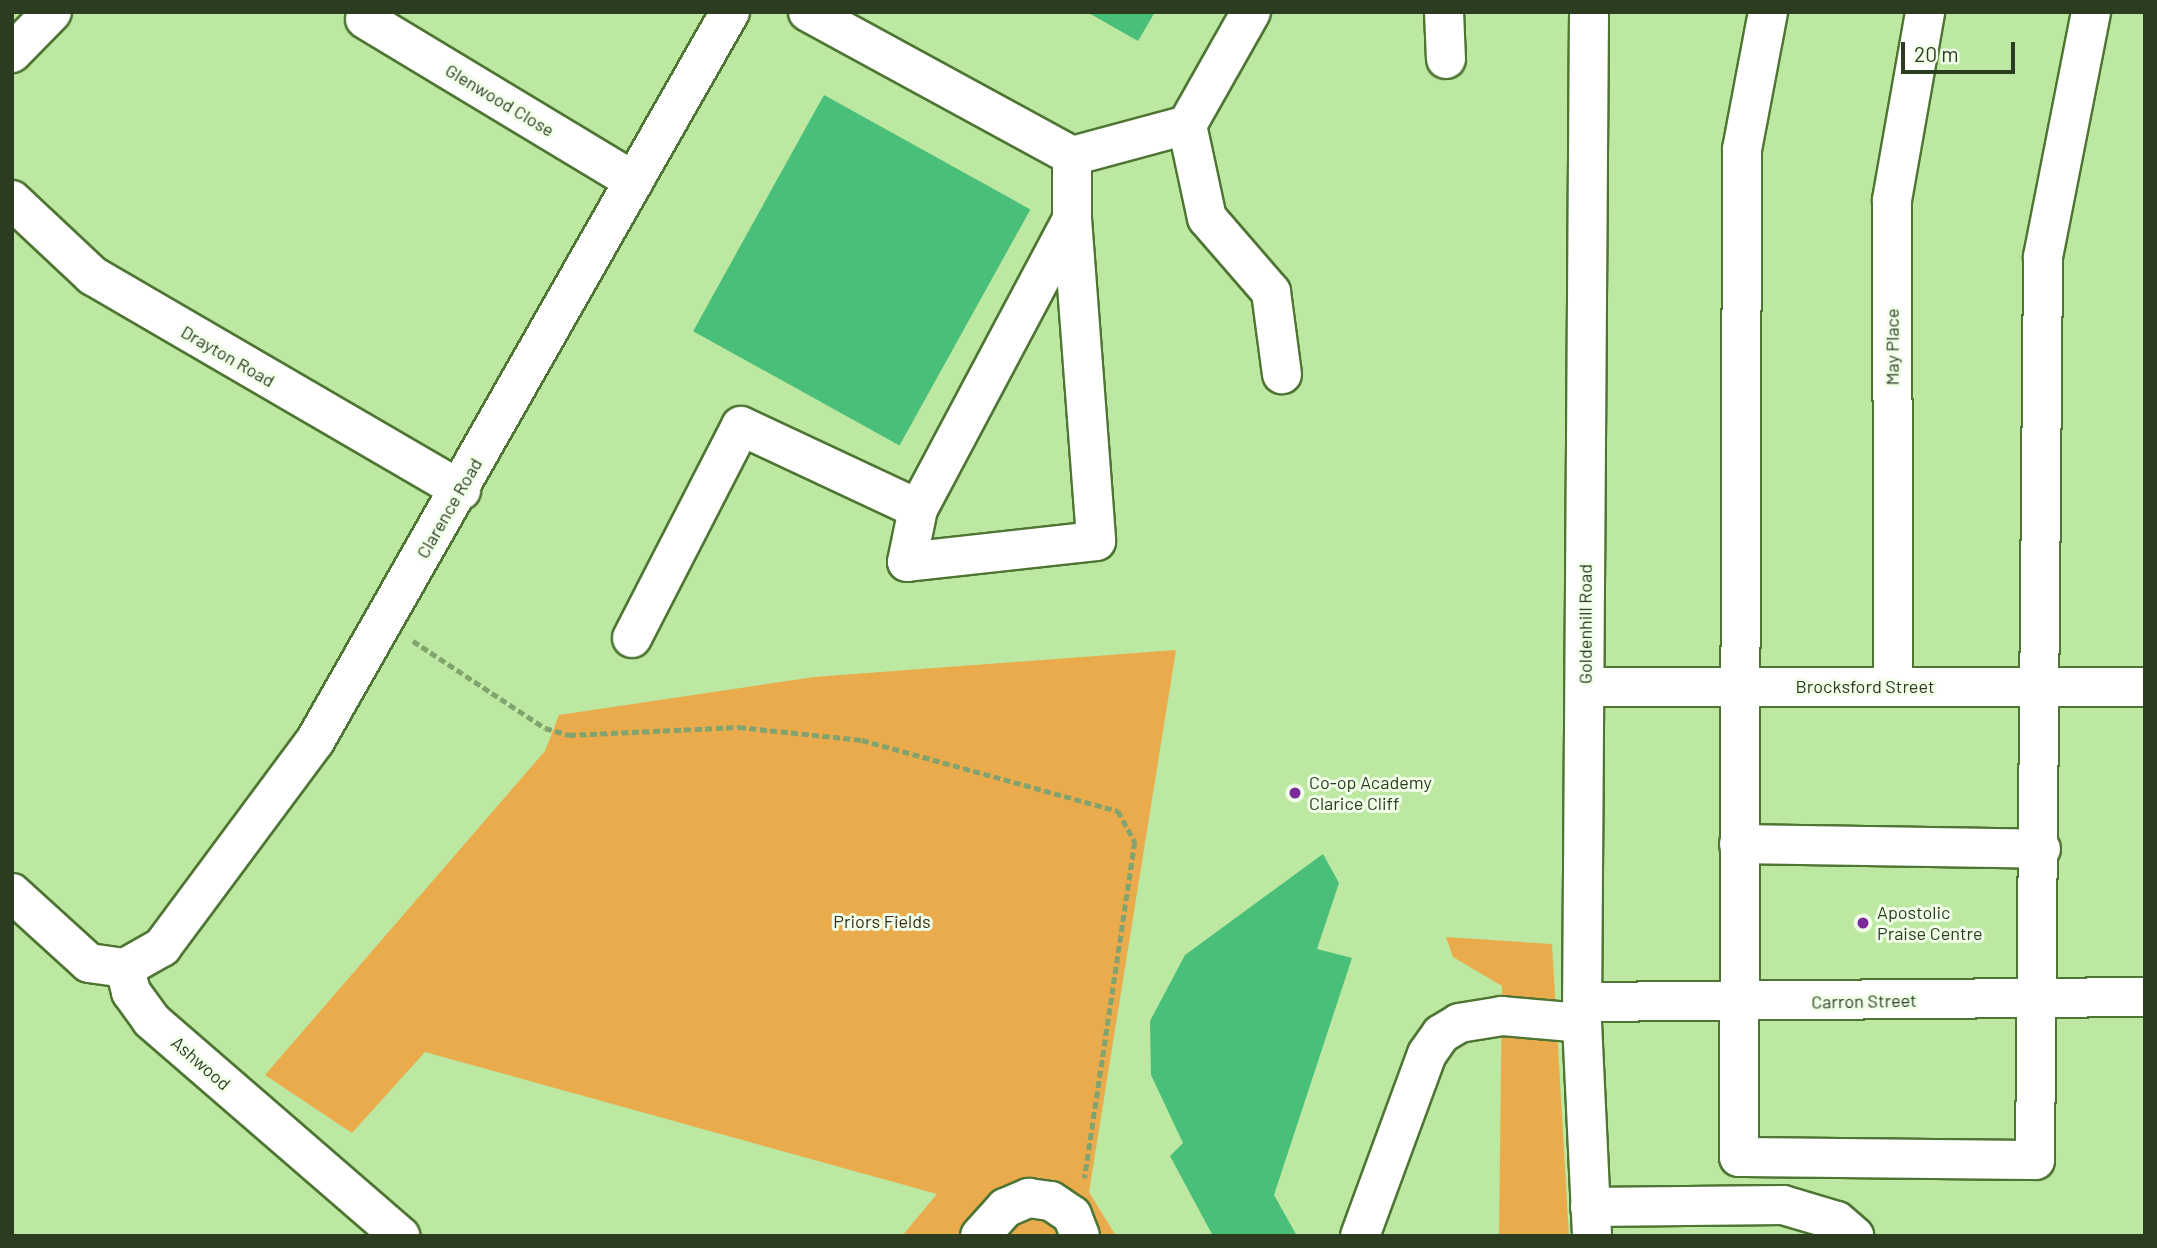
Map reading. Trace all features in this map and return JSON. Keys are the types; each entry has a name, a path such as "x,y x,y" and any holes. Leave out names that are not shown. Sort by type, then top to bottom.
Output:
{"street":[{"path":"12,53 52,12"},
{"name":"Clarence Road","path":"125,968 162,947 315,741 461,490 730,12"},
{"path":"808,12 1072,156 1187,125"},
{"path":"1251,12 1187,125 1207,218 1271,292 1282,374"},
{"path":"1444,12 1446,60"},
{"name":"Goldenhill Road","path":"1589,12 1583,1012 1591,1222"},
{"path":"1768,12 1742,149 1739,1157 2035,1160 2041,849 2043,257 2091,12"},
{"name":"May Place","path":"1893,685 1892,200 1925,12"},
{"name":"Glenwood Close","path":"365,19 634,181"},
{"path":"1072,156 1072,219 1096,541 907,562 918,509 1072,219"},
{"name":"Drayton Road","path":"12,200 93,276 461,490"},
{"path":"632,638 741,426 918,509"},
{"name":"Brocksford Street","path":"1585,687 2145,687"},
{"path":"1739,844 2041,849"},
{"path":"12,893 89,962 125,968"},
{"name":"Ashwood","path":"125,968 131,992 152,1020 400,1236"},
{"name":"Carron Street","path":"1360,1236 1427,1054 1441,1034 1459,1023 1502,1016 1740,1003 2145,998"},
{"path":"980,1236 1005,1208 1029,1198 1051,1201 1072,1215 1080,1236"},
{"path":"1591,1222 1783,1205 1837,1221 1854,1236"}],"path":[{"path":"385,623 545,728 569,735 725,727 862,740 1118,811 1135,842 1084,1185"}],"green space":[{"name":"Priors Fields","path":"1176,650 1089,1192 1116,1236 902,1236 937,1194 425,1052 352,1133 265,1075 545,751 559,715 814,677"},
{"path":"1446,937 1552,944 1569,1236 1499,1236 1502,986 1453,957"}],"building":[{"path":"1087,12 1155,12 1138,41"},
{"path":"824,95 1030,209 900,446 693,331"},
{"path":"1323,854 1339,883 1317,949 1352,958 1274,1195 1297,1236 1213,1236 1170,1156 1183,1143 1151,1075 1150,1021 1185,955"}],"place":[{"name":"Co-op Academy Clarice Cliff","path":"1295,793"},
{"name":"Apostolic Praise Centre","path":"1863,923"}]}
